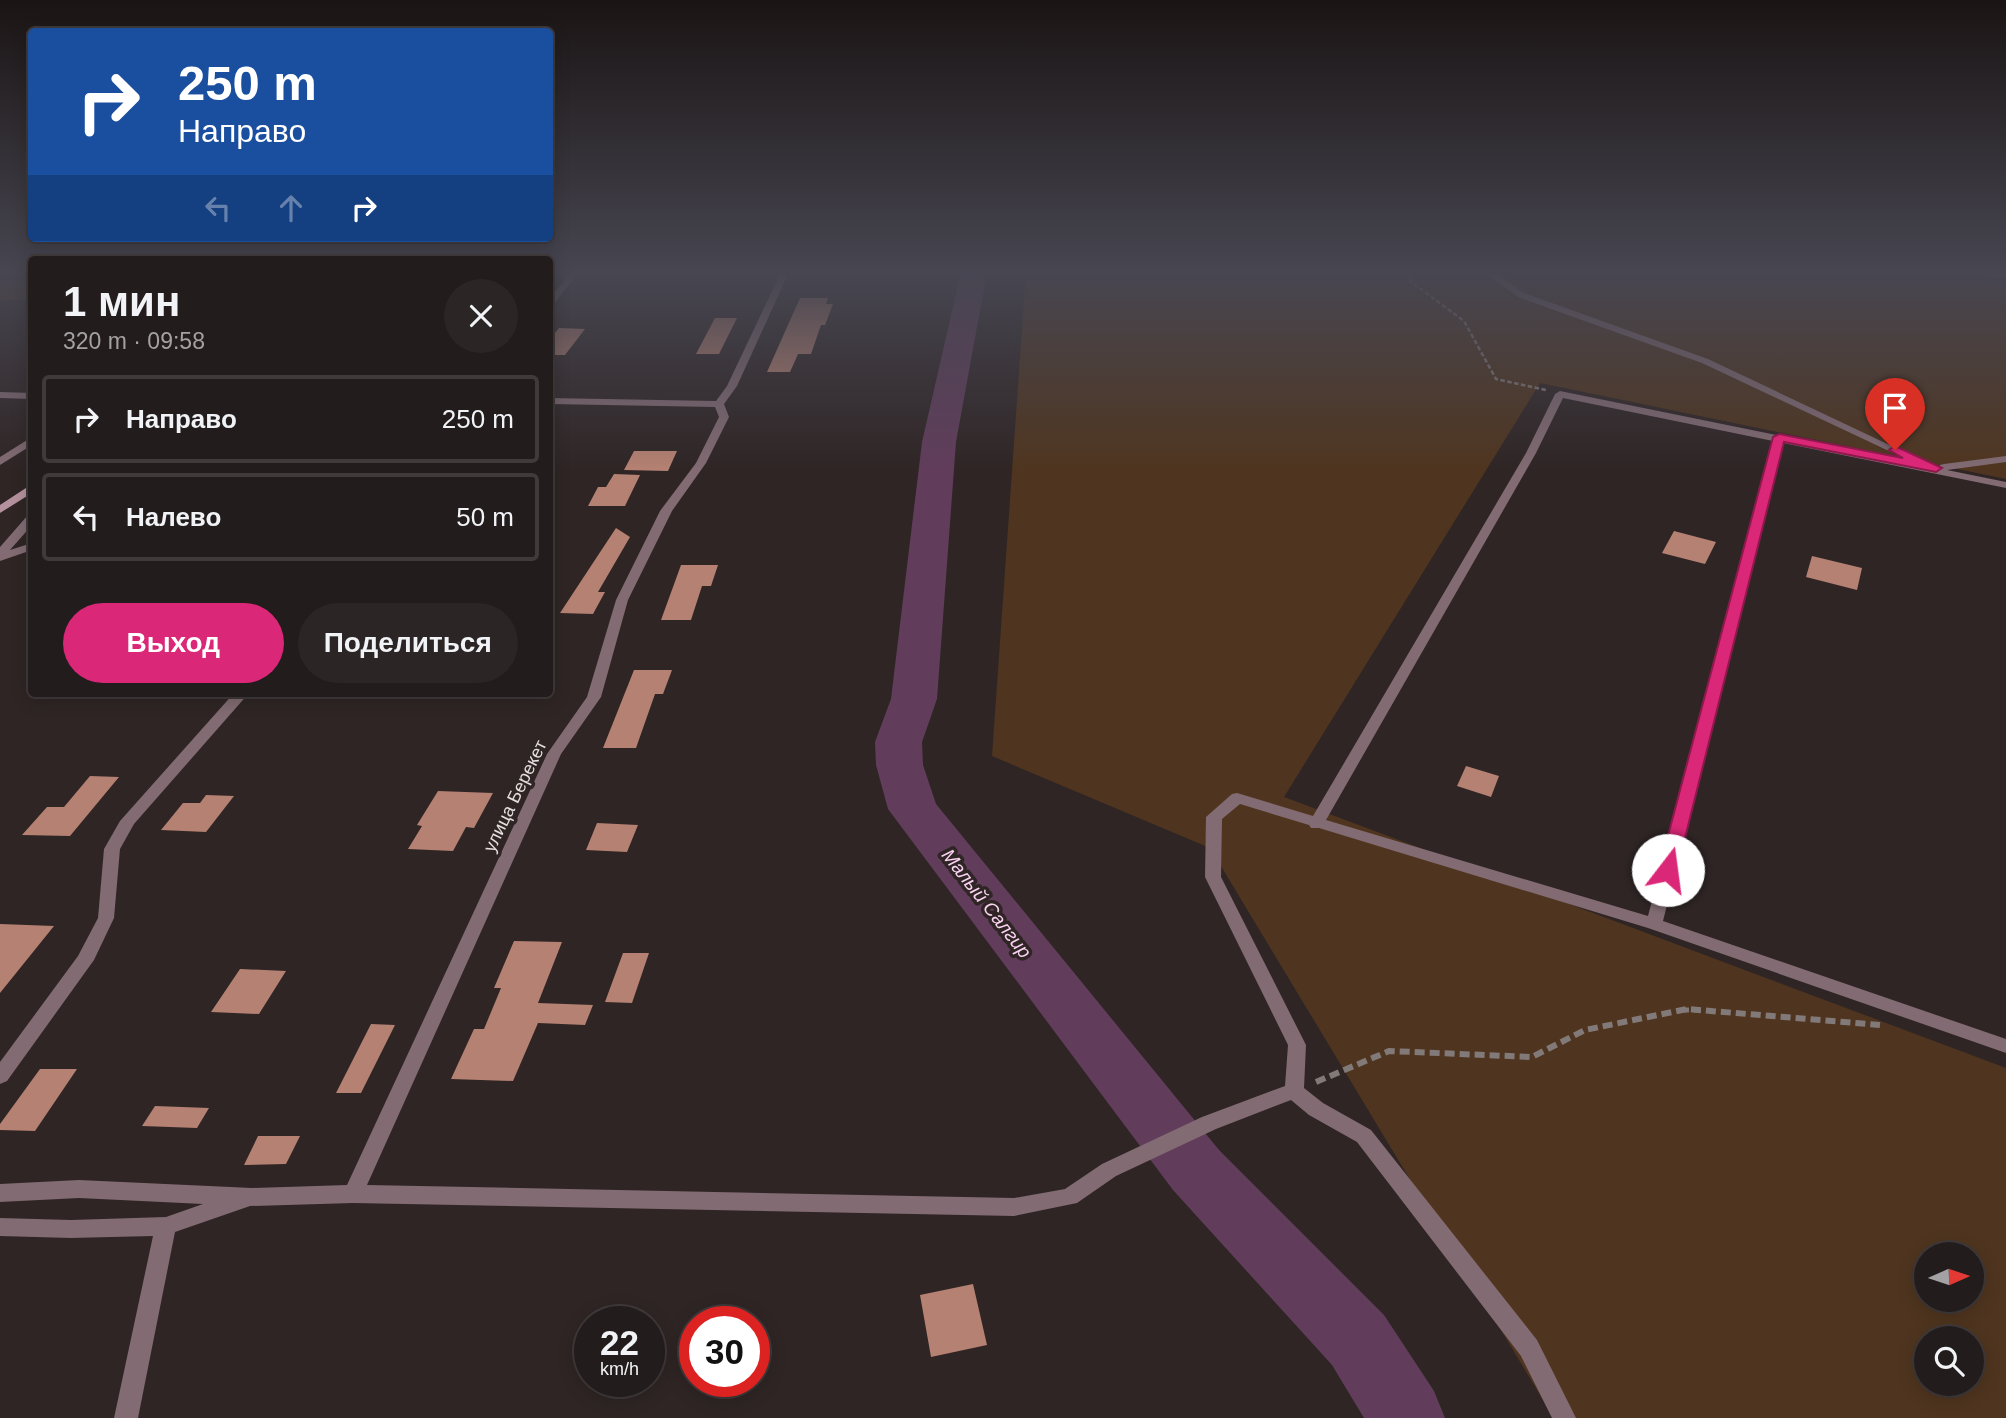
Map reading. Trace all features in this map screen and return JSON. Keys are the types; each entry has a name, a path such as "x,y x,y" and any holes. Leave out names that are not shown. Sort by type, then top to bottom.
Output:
{"main road":[{"path":"0,510 28,490"}],"street":[{"name":"улица Берекет","path":"353,1194 554,754 594,698 622,600 666,510 701,463 724,417 719,404 732,386 754,338"},
{"path":"1638,338 1705,361 1936,468 2006,459"},
{"path":"1316,824 1525,465 1560,394 1936,468 2006,485"},
{"path":"0,395 28,396"},
{"path":"553,401 719,404"},
{"path":"1654,924 1779,437"},
{"path":"0,462 28,443"},
{"path":"0,556 28,522"},
{"path":"0,556 28,548"},
{"path":"0,1076 85,960 96,939 106,918 112,849 128,821 238,697"},
{"path":"1294,1091 1297,1045 1213,877 1214,817 1237,798 1654,924 2006,1046"},
{"path":"0,1193 79,1189 252,1197 353,1194 1014,1207 1070,1197 1109,1170 1209,1123 1294,1091"},
{"path":"1294,1091 1316,1109 1364,1136 1529,1348 1564,1418"},
{"path":"0,1227 71,1229 166,1226 252,1197"},
{"path":"127,1418 166,1226"}],"path":[{"path":"1473,338 1496,379 1560,394"},
{"path":"1294,1091 1390,1051 1532,1057 1585,1030 1687,1009 1893,1026"}],"shaded area":[{"path":"1021,338 2006,338 2006,479 1540,383 1284,797 2006,1068 2006,1418 1554,1418 1210,848 992,756"}],"building":[{"path":"553,338 578,338 565,355 553,355"},
{"path":"704,338 727,338 719,354 696,354"},
{"path":"782,338 816,338 811,354 798,354 790,372 767,372"},
{"path":"634,451 677,451 668,471 624,470"},
{"path":"614,474 640,475 625,506 588,506 598,487 606,487"},
{"path":"616,528 630,537 598,592 605,592 593,614 560,613"},
{"path":"1674,531 1716,542 1705,564 1662,553"},
{"path":"1812,556 1862,568 1857,590 1806,577"},
{"path":"681,565 718,565 711,586 702,586 691,620 661,620"},
{"path":"634,670 672,670 663,694 655,694 636,748 603,748"},
{"path":"1466,766 1499,776 1491,797 1457,786"},
{"path":"90,776 119,777 70,836 22,835 47,807 64,807"},
{"path":"438,791 493,793 474,828 466,827 453,851 408,849 422,826 417,825"},
{"path":"206,795 234,796 206,832 161,830 183,803 200,803"},
{"path":"597,823 638,825 627,852 586,850"},
{"path":"0,924 54,926 0,993"},
{"path":"514,941 562,942 538,1003 593,1005 585,1025 538,1023 513,1081 451,1079 474,1029 484,1029 501,988 494,988"},
{"path":"623,953 649,953 632,1003 605,1002"},
{"path":"240,969 286,971 259,1014 211,1012"},
{"path":"371,1024 395,1025 361,1093 336,1093"},
{"path":"40,1069 77,1069 35,1131 0,1130 0,1124"},
{"path":"155,1106 209,1108 197,1128 142,1126"},
{"path":"258,1136 300,1136 286,1164 244,1165"},
{"path":"973,1284 987,1345 931,1357 920,1295"}],"waterway":[{"name":"Малый Салгир","path":"960,338 939,442 914,699 899,742 900,765 913,809 1196,1170 1358,1340 1407,1418"}],"route":[{"path":"1668,870 1779,437 1936,468 1895,450"}]}
